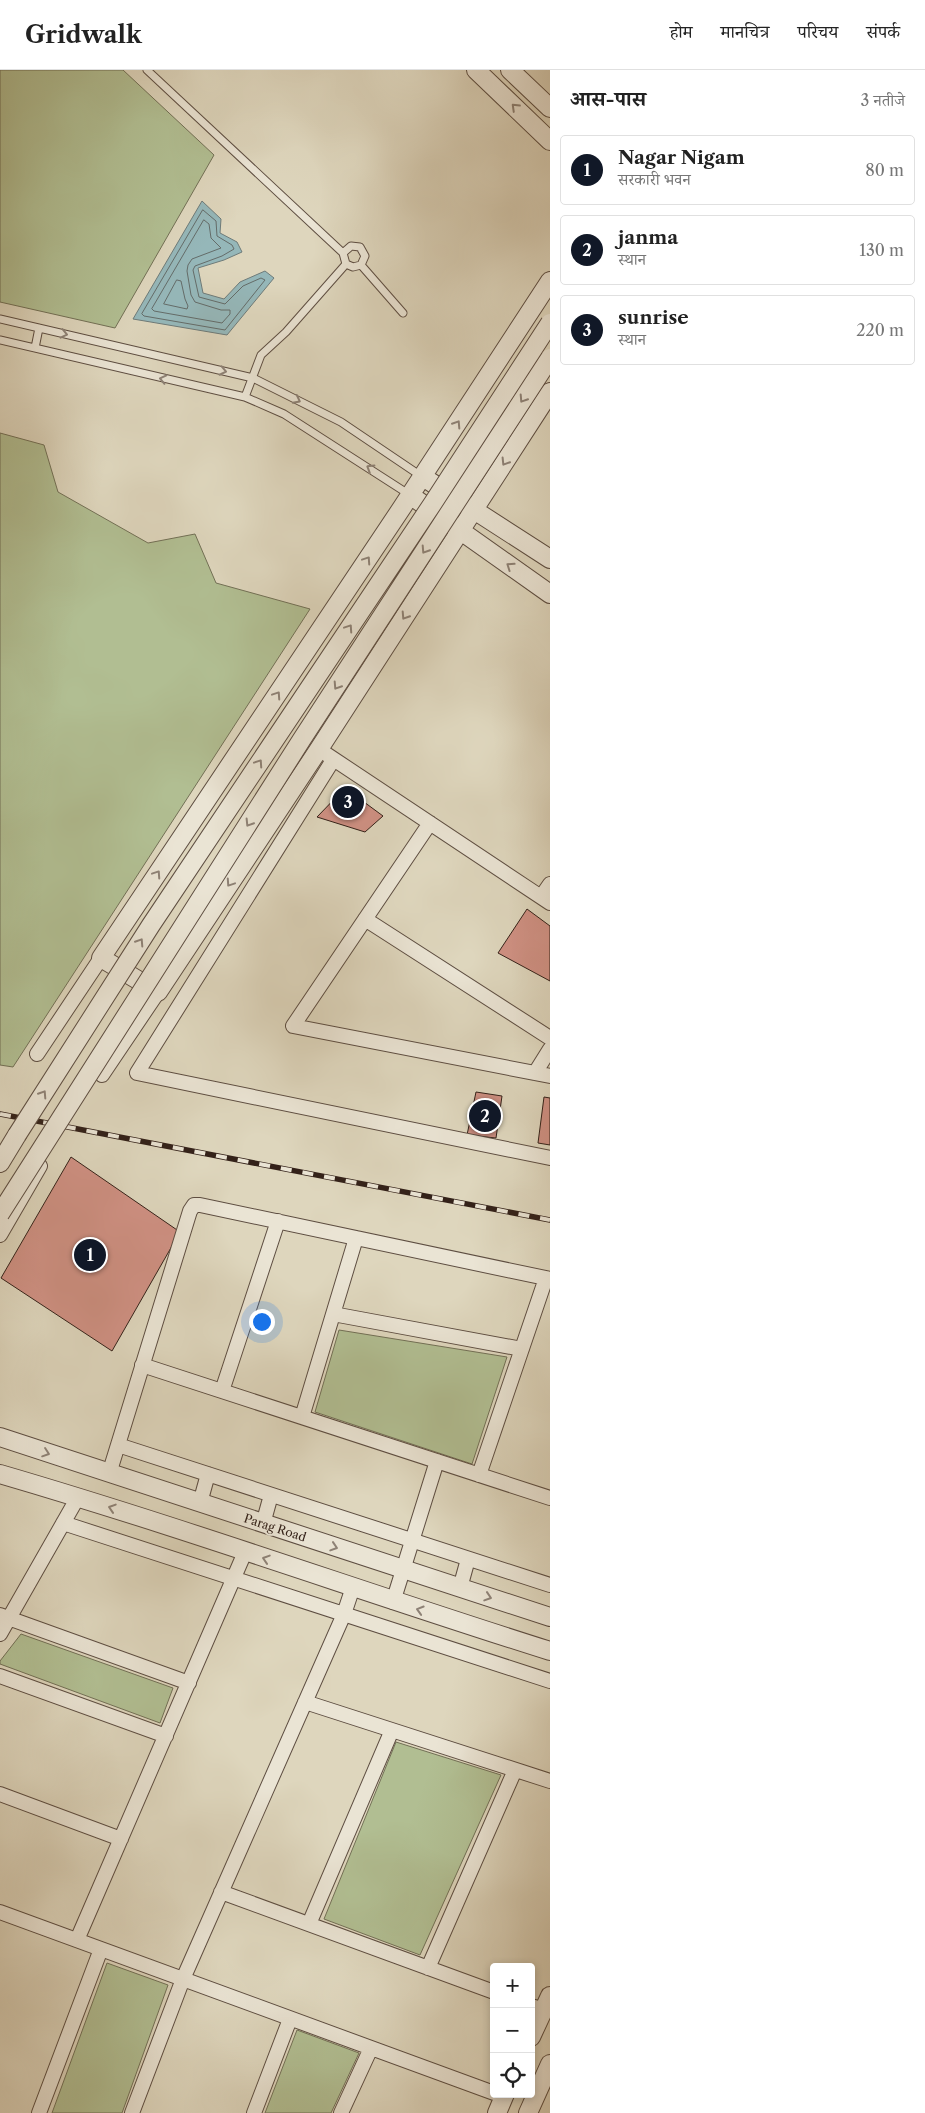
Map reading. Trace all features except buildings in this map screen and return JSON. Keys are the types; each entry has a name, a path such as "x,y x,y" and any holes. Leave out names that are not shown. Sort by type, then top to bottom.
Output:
{"street":[{"path":"476,70 550,141"},
{"path":"510,70 550,108"},
{"path":"37,1054 423,477 550,281"},
{"path":"0,1163 151,925 422,519 550,323"},
{"path":"0,1214 302,739 550,358"},
{"path":"102,1075 319,749 550,392"},
{"path":"423,477 550,559"},
{"path":"410,495 550,594"},
{"path":"319,749 546,900 550,884"},
{"path":"333,760 137,1073 550,1158"},
{"path":"430,823 293,1026 550,1076"},
{"path":"365,919 550,1038"},
{"path":"101,958 158,992"},
{"path":"534,1073 550,1049"},
{"path":"0,1235 40,1166"},
{"path":"479,1475 548,1279 278,1221 200,1205 194,1206 113,1460 207,1478 270,1498 412,1545 464,1574 550,1586"},
{"path":"222,1391 278,1221"},
{"path":"302,1417 356,1238"},
{"path":"333,1314 522,1349"},
{"path":"142,1365 550,1498"},
{"name":"Parag Road","path":"0,1437 113,1460 201,1500 405,1567 464,1574 550,1617"},
{"path":"393,1602 437,1462"},
{"path":"0,1474 78,1497 354,1587 393,1602 550,1651"},
{"path":"201,1500 207,1478"},
{"path":"0,1634 5,1616 64,1523 78,1497"},
{"path":"264,1521 270,1498"},
{"path":"64,1523 550,1682"},
{"path":"76,1940 235,1579 245,1552"},
{"path":"132,2113 183,1979 344,1614 354,1587"},
{"path":"5,1616 189,1683"},
{"path":"0,1676 166,1736"},
{"path":"305,1702 550,1781"},
{"path":"310,1924 392,1730"},
{"path":"428,1968 515,1770"},
{"path":"0,1794 121,1839"},
{"path":"221,1892 490,1991"},
{"path":"0,1912 490,2091"},
{"path":"39,2113 101,1949"},
{"path":"535,2025 542,2004"},
{"path":"254,2113 290,2018"},
{"path":"341,2113 371,2048"},
{"path":"528,2113 550,2064"},
{"path":"497,2113 500,2098"}],"lane":[{"path":"146,70 343,253 346,264"},
{"path":"343,253 350,246 360,248 365,256 361,265"},
{"path":"346,264 353,267 361,265"},
{"path":"244,397 261,355 286,332 346,264"},
{"path":"361,265 403,313"},
{"path":"0,319 253,378 341,422 423,477"},
{"path":"34,348 39,328"},
{"path":"0,340 244,397 284,414 410,495"}],"green space":[{"path":"0,70 123,70 214,155 115,328 0,302"},
{"path":"0,433 44,445 58,492 148,543 195,534 216,583 310,609 13,1067 0,1065"},
{"path":"339,1330 507,1357 472,1464 315,1412"},
{"path":"21,1634 173,1688 160,1723 0,1664 0,1661"},
{"path":"396,1742 501,1775 420,1955 324,1919"},
{"path":"107,1963 168,1985 122,2113 52,2113"},
{"path":"297,2030 359,2053 331,2113 265,2113"}],"water":[{"path":"202,201 221,219 220,233 237,242 242,252 198,268 203,293 224,299 240,282 265,271 274,278 227,335 133,319"}],"railway":[{"path":"0,1114 550,1220"}],"place":[{"name":"sunrise","path":"348,802"},
{"name":"janma","path":"485,1116"},
{"name":"Nagar Nigam","path":"90,1255"}]}
